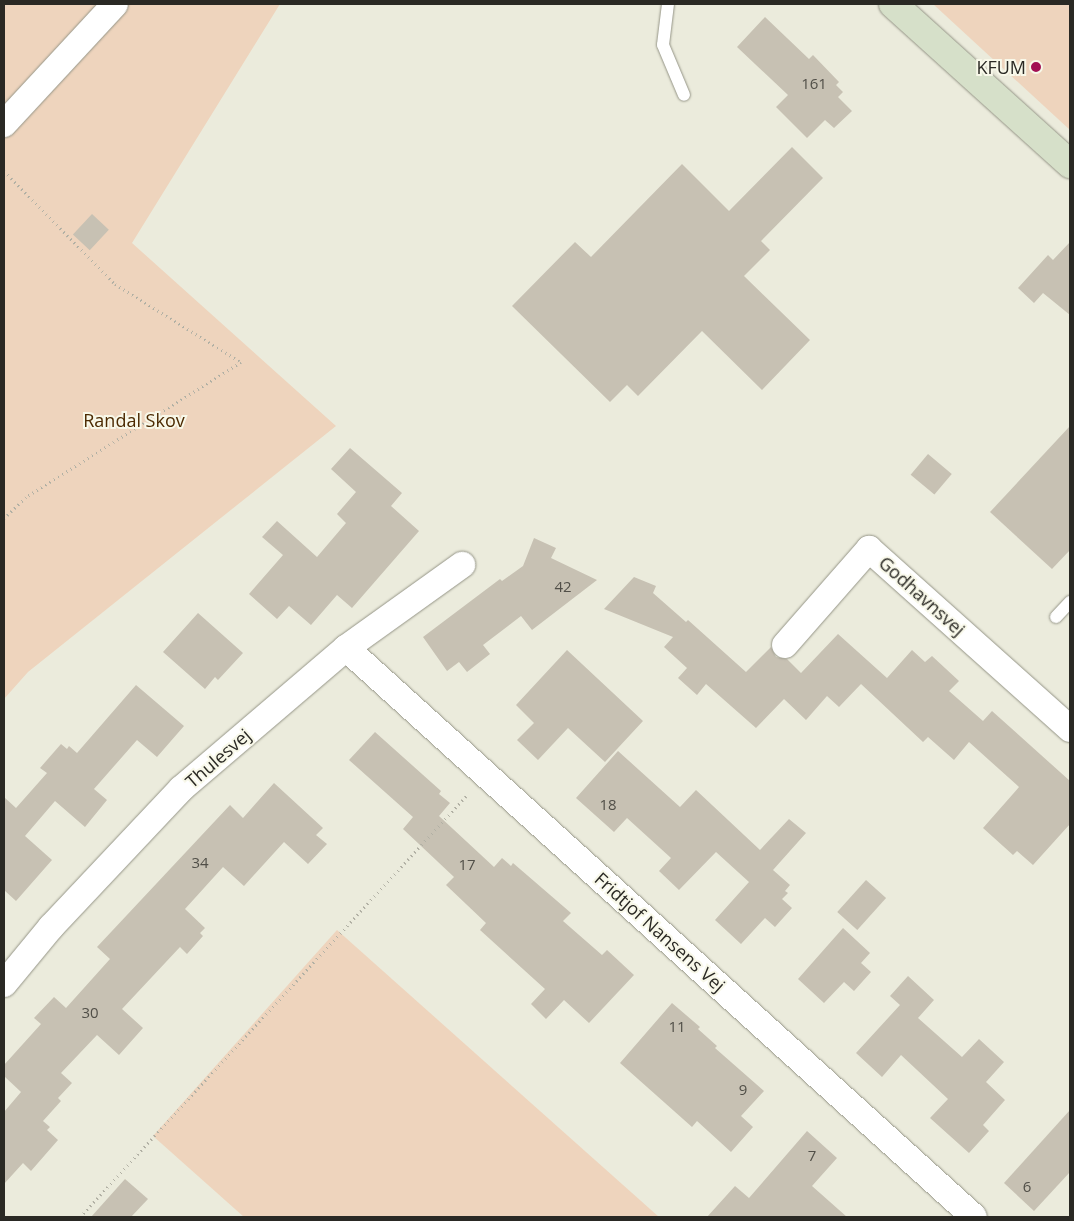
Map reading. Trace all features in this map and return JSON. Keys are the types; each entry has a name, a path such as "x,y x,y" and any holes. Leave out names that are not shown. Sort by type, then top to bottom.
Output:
{"street":[{"path":"4,124 115,4"},
{"path":"893,4 1070,164"},
{"name":"Godhavnsvej","path":"785,645 869,549 1070,729"},
{"name":"Thulesvej","path":"4,984 51,927 181,789 346,648 462,564"},
{"name":"Fridtjof Nansens Vej","path":"346,648 974,1217"}],"lane":[{"path":"668,4 663,45 684,95"},
{"path":"1056,617 1070,602"}],"path":[{"path":"4,171 115,284 241,362 26,497 4,518"},
{"path":"80,1217 486,774"}],"green space":[{"name":"Randal Skov","path":"4,4 280,4 132,243 336,426 28,672 4,699"},
{"name":"KFUM","path":"933,4 1070,4 1070,130"},
{"path":"337,930 659,1217 244,1217 153,1136"}],"building":[{"path":"765,17 809,59 813,55 839,82 836,85 843,92 838,97 852,111 834,128 825,120 807,138 776,107 788,95 737,47"},
{"path":"792,147 823,178 761,241 770,250 744,276 810,340 762,390 702,331 638,396 627,385 610,402 512,306 575,242 591,257 682,164 729,211"},
{"path":"92,214 109,230 90,250 73,234"},
{"path":"1070,242 1070,315 1043,293 1034,303 1018,288 1048,255 1053,260"},
{"path":"1070,426 1070,550 1052,569 990,512"},
{"path":"350,448 402,493 391,506 419,531 352,608 337,595 311,625 289,606 277,619 249,594 283,555 262,537 277,521 317,557 346,523 337,514 356,492 331,469"},
{"path":"928,454 952,474 934,495 911,475"},
{"path":"534,538 556,548 551,558 597,580 532,630 521,616 483,645 490,654 467,672 459,662 447,671 423,637 500,579 502,581 523,566"},
{"path":"634,577 656,586 653,593 686,622 688,620 746,672 771,647 776,657 787,659 801,673 838,634 887,678 912,650 925,662 932,656 959,681 949,691 983,721 992,711 1070,781 1070,824 1033,865 1017,851 1013,855 983,828 1019,787 969,742 954,760 928,737 923,742 861,684 839,707 827,696 806,720 784,699 756,728 706,684 697,695 678,678 687,668 664,647 673,637 604,609"},
{"path":"198,613 243,653 218,680 215,677 205,689 163,652"},
{"path":"567,650 643,721 605,762 568,728 538,760 517,740 534,723 516,705"},
{"path":"136,685 184,726 157,757 137,740 94,789 107,800 85,827 55,801 25,836 52,860 16,901 4,890 4,797 16,808 47,773 40,768 61,744 67,749 69,746 77,753"},
{"path":"375,732 441,791 439,794 450,803 439,816 494,867 502,858 511,866 513,863 571,913 563,921 602,955 607,950 634,975 589,1023 564,1000 546,1019 531,1004 545,989 480,930 486,923 446,885 454,877 403,829 413,817 349,760"},
{"path":"618,751 680,807 696,790 760,850 789,819 806,833 773,870 790,885 785,891 788,893 782,899 792,908 775,927 765,918 741,944 715,920 749,882 716,852 679,890 659,871 671,858 627,818 614,832 576,798"},
{"path":"274,783 323,828 316,835 327,844 308,864 284,842 244,886 223,867 185,909 205,928 200,933 203,936 187,954 180,947 122,1009 143,1028 119,1055 97,1035 61,1073 72,1083 58,1098 61,1101 43,1121 50,1127 47,1130 58,1140 31,1171 23,1163 4,1184 4,1112 21,1092 4,1076 4,1065 41,1024 34,1018 54,997 66,1008 110,959 97,947 230,805 243,818"},
{"path":"866,880 886,898 857,930 837,912"},
{"path":"843,928 870,953 861,963 871,972 854,991 844,982 824,1003 798,979"},
{"path":"908,976 934,1000 918,1018 962,1057 979,1039 1004,1062 986,1082 1005,1100 983,1125 989,1131 969,1153 930,1118 948,1099 901,1055 882,1077 856,1053 900,1005 890,996"},
{"path":"672,1003 700,1027 698,1029 717,1046 715,1048 764,1091 741,1116 753,1127 731,1152 697,1121 692,1127 620,1063"},
{"path":"1070,1110 1070,1172 1034,1211 1004,1183"},
{"path":"807,1131 837,1158 812,1186 847,1217 707,1217 735,1186 749,1198"},
{"path":"125,1179 148,1199 131,1217 91,1217"}],"place":[{"name":"KFUM","path":"1036,67"}]}
